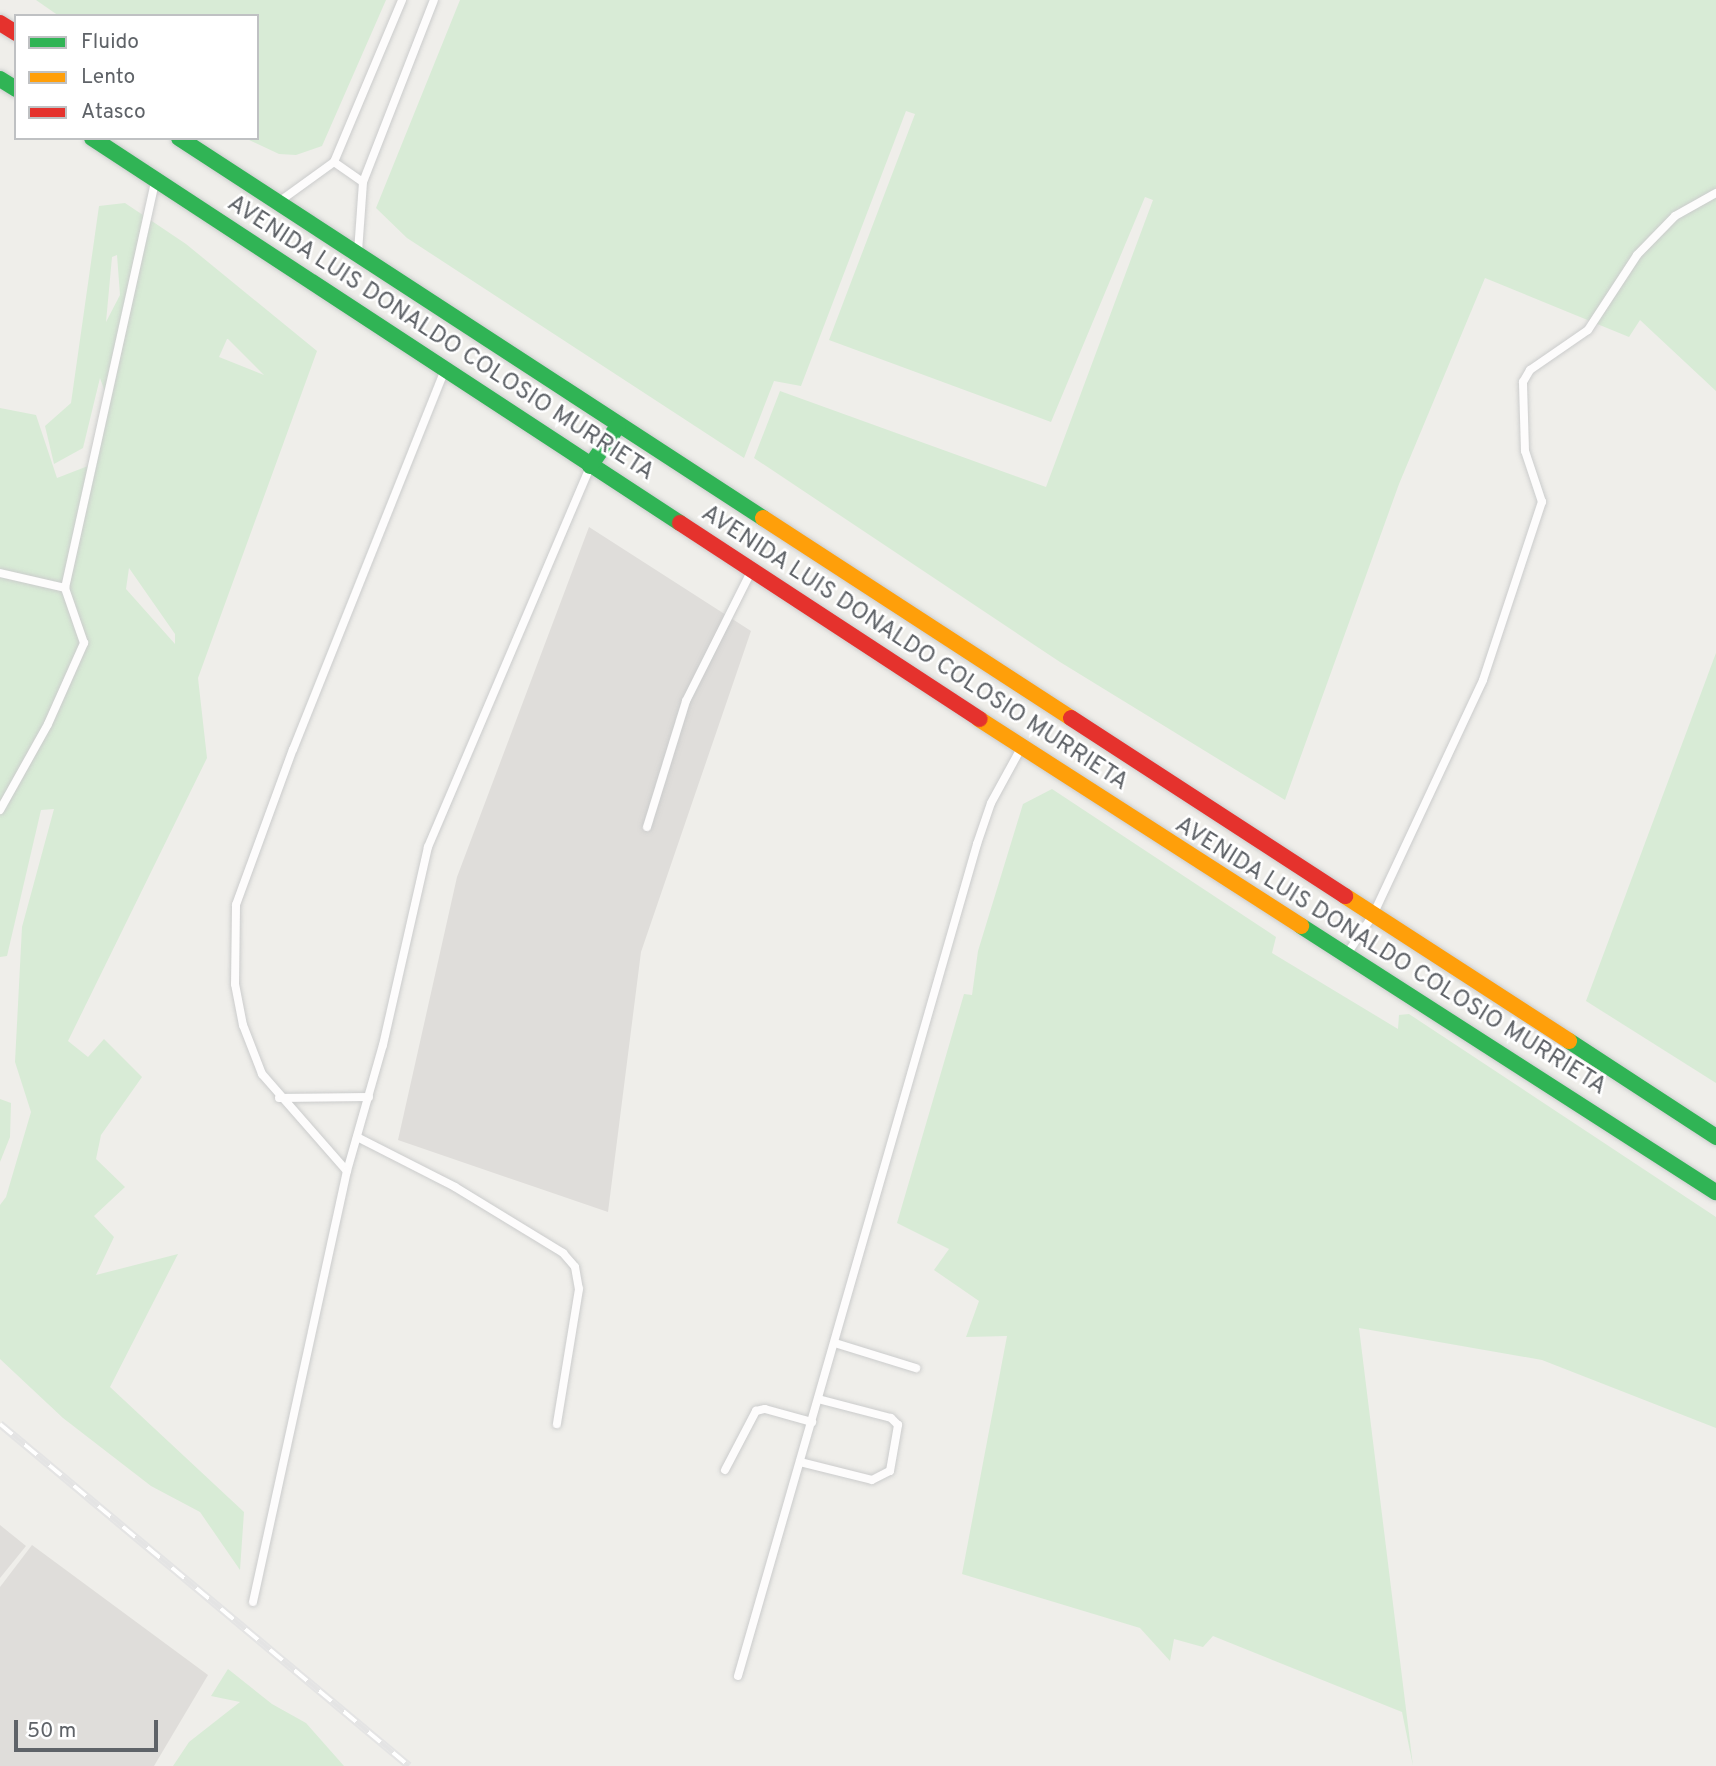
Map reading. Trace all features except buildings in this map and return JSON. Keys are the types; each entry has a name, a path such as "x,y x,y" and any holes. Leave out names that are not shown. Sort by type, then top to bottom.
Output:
{"main road":[{"name":"AVENIDA LUIS DONALDO COLOSIO MURRIETA","path":"95,140 1021,748 1243,892 1347,953 1716,1192"},
{"name":"AVENIDA LUIS DONALDO COLOSIO MURRIETA","path":"183,140 280,201 358,258 1716,1137"},
{"path":"590,466 618,426"}],"lane":[{"path":"280,201 334,162 402,0"},
{"path":"358,258 363,182 434,0"},
{"path":"334,162 363,182"},
{"path":"0,810 48,723 84,643 65,588 156,179"},
{"path":"1347,953 1373,915 1483,680 1542,502 1525,451 1522,382 1530,370 1588,330 1637,256 1675,216 1716,193"},
{"path":"347,1171 279,1098 262,1074 243,1025 235,984 236,905 293,749 445,370"},
{"path":"253,1602 347,1171 369,1097 428,847 590,466"},
{"path":"647,827 687,701 752,570"},
{"path":"0,573 65,588"},
{"path":"738,1676 977,844 991,803 1021,748"},
{"path":"279,1098 369,1097"},
{"path":"357,1138 455,1187 563,1253 575,1267 579,1289 557,1424"},
{"path":"835,1343 916,1368"},
{"path":"800,1462 872,1480 890,1471 898,1425 891,1418 818,1399"},
{"path":"725,1470 756,1411 765,1409 812,1422"}],"shaded area":[{"path":"589,527 751,631 641,952 608,1212 398,1140 457,877"},
{"path":"0,1525 26,1546 0,1578"},
{"path":"32,1545 208,1675 154,1766 0,1766 0,1587"}],"green space":[{"path":"36,0 386,0 322,146 296,155 279,154 249,140 259,140 259,14 56,14"},
{"path":"460,0 1716,0 1716,391 1640,320 1629,337 1485,278 1399,484 1285,800 1060,662 754,458 780,391 1046,487 1153,200 1145,197 1051,422 829,340 915,114 906,111 801,386 774,381 744,458 407,238 376,208"},
{"path":"125,203 186,244 317,351 198,678 207,758 68,1041 88,1057 104,1039 142,1077 101,1135 96,1159 125,1187 94,1216 114,1237 96,1275 178,1254 110,1387 244,1512 240,1570 200,1512 151,1486 63,1418 0,1359 0,1205 6,1197 31,1112 15,1062 22,927 54,809 41,810 7,956 0,957 0,408 36,415 57,478 88,466 107,398 100,378 83,448 54,464 45,426 71,403 99,206","holes":["117,255 120,295 106,322 112,257","228,339 264,375 219,357","129,568 175,634 175,644 126,589"]},
{"path":"1716,653 1716,1083 1586,1001"},
{"path":"1052,789 1276,937 1272,953 1398,1029 1399,1015 1409,1014 1716,1217 1716,1428 1542,1360 1359,1328 1413,1766 1402,1712 1213,1636 1203,1647 1174,1639 1170,1661 1140,1628 962,1574 1007,1336 966,1337 979,1301 934,1270 949,1249 897,1223 964,994 972,995 978,951 1023,804"},
{"path":"0,1099 11,1103 10,1137 0,1162"},
{"path":"228,1669 272,1704 306,1723 344,1766 173,1766 189,1742 240,1702 211,1696"}],"railway":[{"path":"0,1424 409,1766"}],"traffic: fast":[{"path":"0,79 14,88"},
{"path":"95,140 680,523"},
{"path":"182,140 763,518"},
{"path":"590,466 618,426"},
{"path":"1301,926 1716,1192"},
{"path":"1569,1041 1716,1137"}],"traffic: slow":[{"path":"763,518 1071,718"},
{"path":"979,719 1301,926"},
{"path":"1345,896 1569,1041"}],"traffic: jam":[{"path":"0,23 14,32"},
{"path":"680,523 979,719"},
{"path":"1071,718 1345,896"}]}
